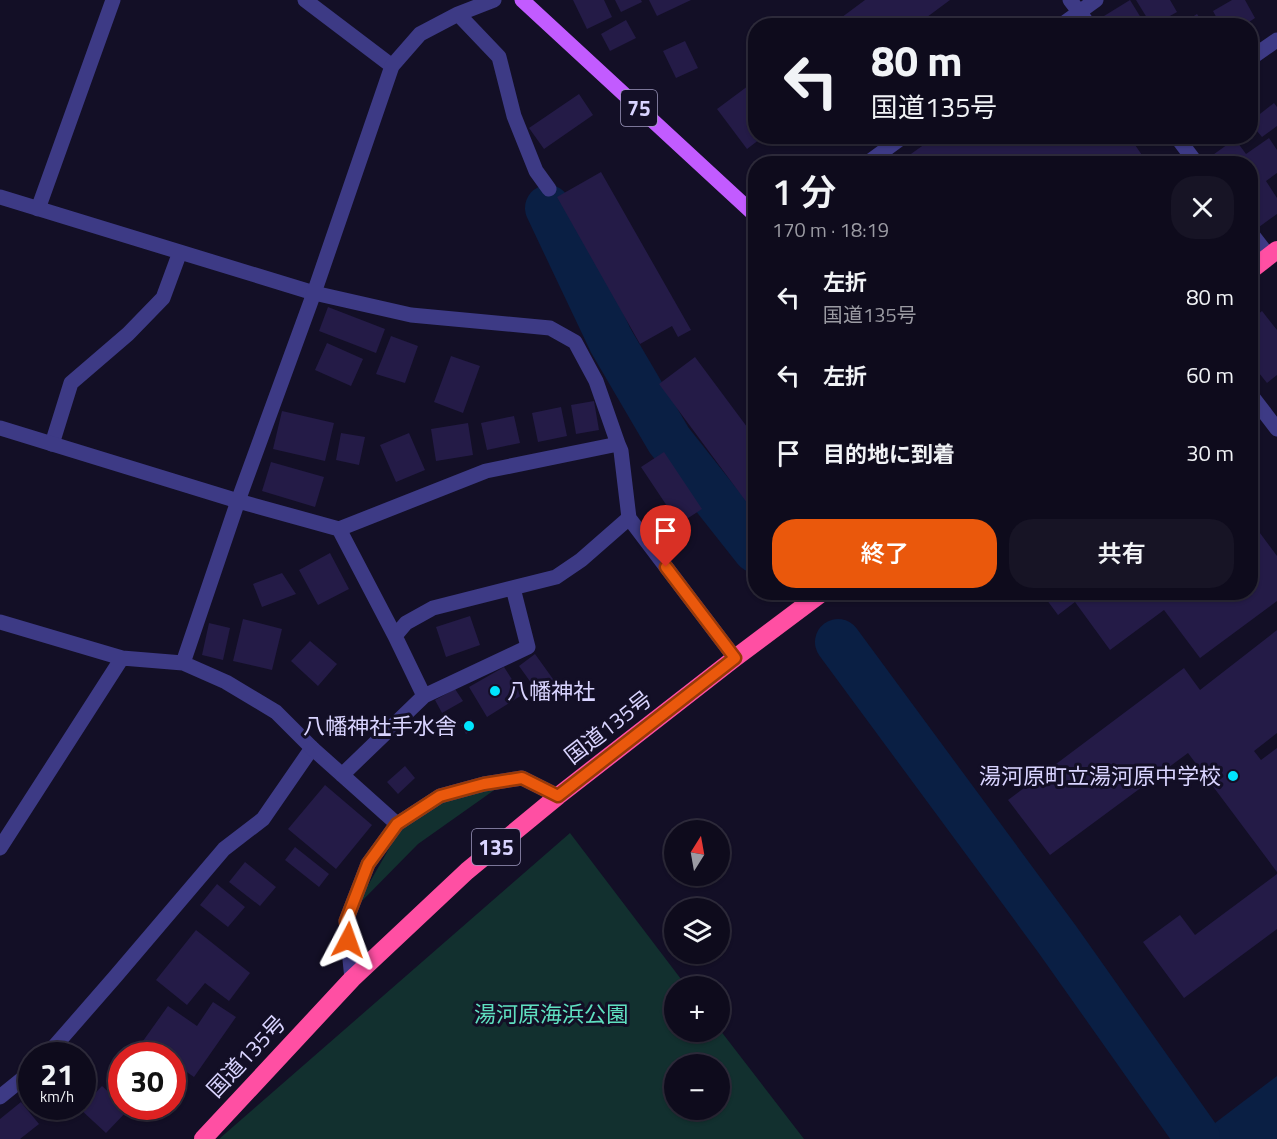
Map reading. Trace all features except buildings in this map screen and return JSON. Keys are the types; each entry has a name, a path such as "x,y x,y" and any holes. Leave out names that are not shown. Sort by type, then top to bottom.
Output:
{"highway":[{"path":"1258,264 1273,252"},
{"name":"国道135号","path":"203,1139 352,979 467,871 558,796 812,600"}],"main road":[{"name":"75","path":"522,0 748,209"}],"street":[{"path":"38,209 113,0"},
{"path":"305,0 392,66"},
{"path":"183,663 392,66 420,34 458,14 494,0"},
{"path":"1075,6 1096,0"},
{"path":"458,14 499,57 514,116 536,171 549,189"},
{"path":"1258,53 1277,40"},
{"path":"877,156 893,144"},
{"path":"0,196 314,293 411,315 550,328 575,342 596,381 621,451 628,518 735,658"},
{"path":"1258,239 1273,252"},
{"path":"52,444 71,383 128,334 163,298 180,252"},
{"path":"1258,404 1277,429"},
{"path":"0,428 238,501 339,529 486,471 618,444"},
{"path":"395,636 406,623 433,608 556,577 581,560 628,518"},
{"path":"339,529 424,696"},
{"path":"342,775 424,696 528,647 513,588"},
{"path":"0,622 122,658 183,663 226,682 276,712 312,748 397,824"},
{"path":"0,848 122,658"},
{"path":"58,1042 224,849 262,819 312,748"},
{"path":"352,979 346,921 368,864 397,824 440,796 484,784 522,778 558,796"},
{"path":"0,1097 18,1082"}],"green space":[{"path":"500,786 418,844 355,908 399,831 441,801"},
{"name":"湯河原海浜公園","path":"570,833 664,957 664,964 670,964 679,976 664,976 664,1042 729,1042 804,1139 219,1139"}],"water":[{"path":"1277,1076 1277,1139 1194,1139"}],"waterway":[{"path":"548,208 611,341 669,440 748,540"},
{"path":"838,642 1057,939 1197,1137"}],"place":[{"name":"八幡神社","path":"495,691"},
{"name":"八幡神社手水舎","path":"469,726"},
{"name":"湯河原町立湯河原中学校","path":"1233,776"}],"route":[{"path":"348,940 346,921 368,864 397,824 440,796 484,784 522,778 558,796 735,658 666,567"}]}
